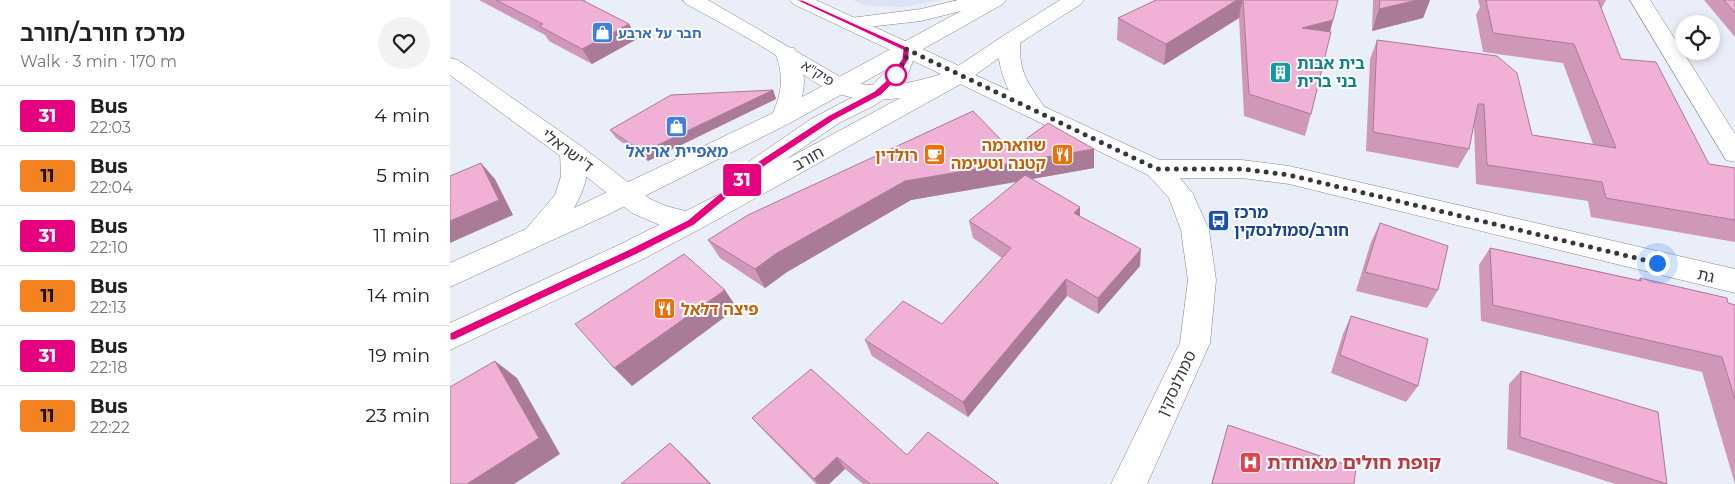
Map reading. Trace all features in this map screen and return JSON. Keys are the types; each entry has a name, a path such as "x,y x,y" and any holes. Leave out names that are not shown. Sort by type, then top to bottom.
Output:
{"main road":[{"name":"פיק\"א","path":"693,0 840,86 878,93 911,90 960,75"},
{"path":"800,0 960,75"},
{"path":"850,23 921,15 981,0"},
{"path":"450,276 625,195 782,118 996,0"},
{"name":"חורב","path":"450,337 691,222 960,75 1010,40 1074,0"},
{"path":"1640,0 1735,154"},
{"path":"1010,40 1009,60 1011,72 1023,98 1035,111"},
{"path":"691,222 776,154 831,118 878,93 901,68 906,59 906,49"},
{"path":"782,118 791,94 794,76 786,53"},
{"name":"ד'ישראלי","path":"450,65 572,152 641,206 660,215 691,222"},
{"name":"גת","path":"960,75 1157,169 1242,169 1289,175 1735,281"},
{"path":"522,244 551,219 568,195 574,178 575,165 572,152"},
{"name":"סמולנסקין","path":"1129,484 1195,343 1202,280 1195,230 1180,194 1157,169"}],"shaded area":[{"path":"852,0 940,0 903,7 868,6"}],"building":[{"path":"496,0 582,0 629,24 582,49 539,26 543,24"},
{"path":"1156,0 1237,0 1166,44 1118,18"},
{"path":"1243,0 1338,0 1333,20 1302,28 1331,32 1311,114 1249,94"},
{"path":"1380,0 1418,0 1379,9"},
{"path":"1486,0 1598,0 1621,59 1656,62 1709,164 1735,168 1735,220 1606,198 1602,182 1487,165 1484,104 1478,104 1469,149 1373,132 1377,40 1497,56 1517,73 1532,135 1616,148 1574,44 1493,33"},
{"path":"1724,0 1735,0 1735,13"},
{"name":"מאפיית אריאל","path":"773,90 643,152 610,130 671,95"},
{"path":"973,111 1011,150 1048,123 1094,149 905,181 777,253 755,269 708,240 748,215"},
{"path":"481,163 499,200 450,221 450,176"},
{"path":"1025,175 1080,207 1074,213 1141,249 1098,298 1066,279 963,402 865,340 903,301 942,324 1011,248 969,221"},
{"path":"1380,223 1448,246 1438,290 1365,272"},
{"path":"1490,248 1641,281 1640,278 1727,298 1728,303 1735,305 1735,399 1722,357 1493,305"},
{"path":"684,254 725,290 614,368 575,324"},
{"path":"1351,316 1428,339 1418,386 1340,355"},
{"path":"495,361 539,438 467,484 450,484 450,387"},
{"path":"811,369 907,455 928,432 999,484 870,484 837,457 814,479 752,418"},
{"path":"1521,371 1658,412 1667,484 1520,437"},
{"path":"1228,425 1356,468 1354,484 1212,484"},
{"path":"670,443 710,484 621,484"}],"bus line":[{"name":"31","path":"450,337 691,222 762,163 831,118 878,93 891,81 906,59 906,49 800,0"}],"place":[{"name":"חבר על ארבע","path":"602,33"},
{"name":"בית אבות בני ברית","path":"1281,72"},
{"name":"מאפיית אריאל","path":"677,127"},
{"name":"שווארמה קטנה וטעימה","path":"1062,154"},
{"name":"רולדין","path":"934,155"},
{"name":"מרכז חורב/סמולנסקין","path":"1218,221"},
{"name":"פיצה דלאל","path":"665,309"},
{"name":"קופת חולים מאוחדת","path":"1251,462"}],"route":[{"path":"896,75 891,81 906,59 906,49 1157,169 1242,169 1289,175 1657,263"}]}
